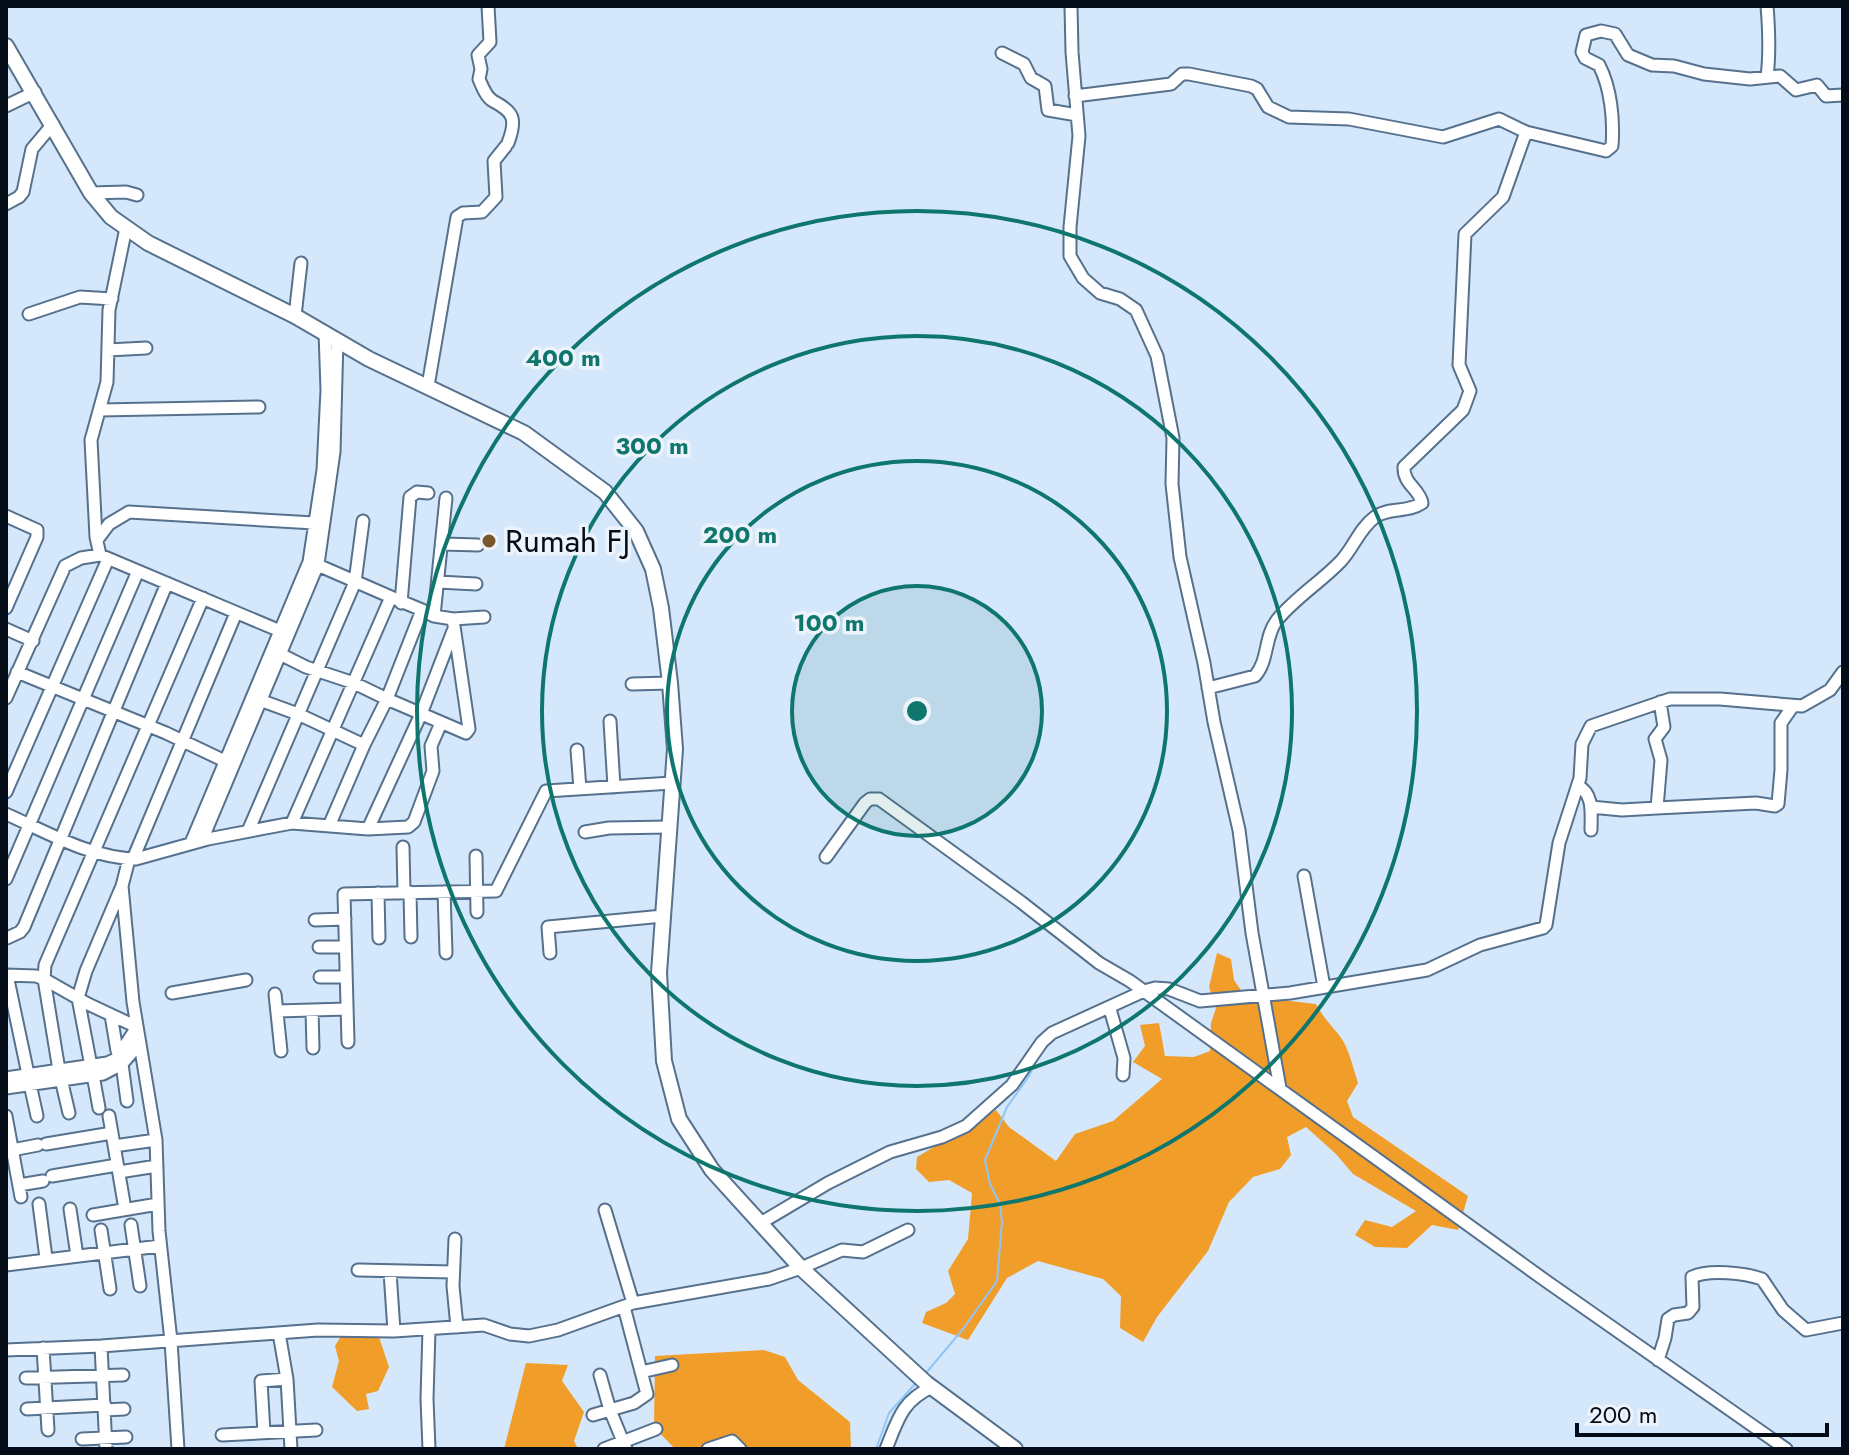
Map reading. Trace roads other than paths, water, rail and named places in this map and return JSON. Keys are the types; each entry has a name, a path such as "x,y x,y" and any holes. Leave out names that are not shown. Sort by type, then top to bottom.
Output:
{"main road":[{"path":"6,46 91,193 126,228 148,243 331,335 369,359 524,433 605,492 622,511 636,531 653,569 670,683 675,749 659,973 663,1052 679,1119 709,1166 801,1268 929,1385 1015,1449"}],"street":[{"path":"428,386 457,217 463,213 482,212 496,197 494,161 513,130 511,115 504,105 493,101 479,79 481,69 478,55 490,42 488,6"},
{"path":"1071,6 1079,136 1071,204 1070,256 1083,278 1100,293 1120,299 1136,310 1157,356 1173,438 1172,484 1180,557 1239,830 1280,1088"},
{"path":"1767,6 1767,38 1771,47 1767,77"},
{"path":"1075,96 1171,84 1182,74 1189,74 1251,86 1257,89 1268,107 1289,117 1349,119 1443,137 1499,119 1526,132 1606,151 1611,149 1612,121 1605,79 1599,65 1588,60 1582,52 1584,36 1595,31 1615,34 1626,53 1648,64 1750,79 1780,76 1796,90 1817,85 1826,96 1843,95"},
{"path":"1002,53 1024,64 1031,78 1045,86 1048,110 1077,115"},
{"path":"6,106 35,92"},
{"path":"6,204 23,192 32,149 53,124"},
{"path":"1208,688 1255,676 1265,661 1265,647 1275,622 1345,557 1362,528 1380,514 1409,509 1422,503 1421,497 1409,485 1404,467 1463,410 1470,391 1459,365 1465,234 1503,197 1526,132"},
{"path":"91,193 126,192 137,195"},
{"path":"6,792 104,557 97,540 91,440 107,382 112,299 126,228"},
{"path":"295,316 301,263"},
{"path":"29,314 80,297 112,299"},
{"path":"314,563 314,523 323,470 331,335"},
{"path":"196,842 314,563 334,452 331,335"},
{"path":"108,350 146,348"},
{"path":"100,410 259,407"},
{"path":"292,823 354,683 396,600 410,497 417,492 428,493"},
{"path":"434,616 446,498"},
{"path":"97,540 109,524 129,512 314,523"},
{"path":"6,516 37,530 37,537 6,608"},
{"path":"249,829 355,582 363,521"},
{"path":"443,544 478,545"},
{"path":"6,698 65,566 81,558 104,557 285,633"},
{"path":"314,563 453,624 484,617"},
{"path":"6,879 138,571"},
{"path":"438,582 476,584"},
{"path":"7,938 24,927 167,583"},
{"path":"69,1113 44,979 45,965 203,598"},
{"path":"329,826 387,699 422,610"},
{"path":"99,1108 78,998 131,859 236,613"},
{"path":"280,654 316,671 354,683 463,733 469,729 453,624"},
{"path":"368,829 421,714 453,624"},
{"path":"6,629 33,641"},
{"path":"256,698 280,654 285,633"},
{"path":"17,672 229,762"},
{"path":"759,1224 878,1158 966,1126 1012,1085 1042,1042 1066,1026 1110,1009 1144,991 1169,989 1200,1001 1324,987 1427,970 1480,945 1543,928 1559,843 1578,786 1582,744 1591,726 1660,702 1688,698 1806,705 1819,699 1843,672"},
{"path":"632,684 670,683"},
{"path":"256,698 364,745"},
{"path":"1657,808 1661,760 1655,739 1664,727 1660,702"},
{"path":"1591,807 1622,810 1756,803 1775,806 1778,804 1781,770 1781,723 1793,706"},
{"path":"610,721 614,787"},
{"path":"6,814 94,852 131,859 249,829 292,823 404,829 414,822 433,771 431,746 441,723"},
{"path":"577,750 580,789"},
{"path":"348,1042 344,894 496,891 546,791 672,783"},
{"path":"1578,786 1585,790 1591,807 1591,830"},
{"path":"826,857 865,803 870,799 879,799 1099,963 1144,991 1786,1449"},
{"path":"585,832 609,828 669,827"},
{"path":"403,847 411,937"},
{"path":"476,856 477,912"},
{"path":"1304,876 1324,987"},
{"path":"122,886 137,1027 156,1140 160,1246 171,1341 178,1449"},
{"path":"444,892 446,953"},
{"path":"378,893 379,938"},
{"path":"550,953 548,927 663,916"},
{"path":"315,920 345,919"},
{"path":"319,947 345,947"},
{"path":"37,1116 6,975 44,979 137,1027"},
{"path":"320,977 346,977"},
{"path":"172,993 246,980"},
{"path":"275,994 281,1051"},
{"path":"277,1011 347,1009"},
{"path":"1110,1009 1124,1058 1123,1075"},
{"path":"312,1010 313,1048"},
{"path":"111,1015 117,1051"},
{"path":"6,1078 29,1079 92,1070 116,1059 137,1027"},
{"path":"92,1070 103,1074 122,1064 140,1043"},
{"path":"122,1064 127,1101"},
{"path":"6,1088 29,1079"},
{"path":"6,1116 20,1191 47,1178 157,1166"},
{"path":"109,1116 125,1209"},
{"path":"12,1150 112,1133"},
{"path":"114,1146 156,1140"},
{"path":"39,1204 46,1258"},
{"path":"93,1215 158,1204"},
{"path":"70,1209 77,1256"},
{"path":"593,1415 634,1403 647,1394 605,1210"},
{"path":"131,1225 140,1286"},
{"path":"101,1230 110,1289"},
{"path":"6,1350 318,1330 394,1331 484,1325 510,1334 529,1336 558,1330 629,1305 769,1279 842,1250 863,1252 908,1230"},
{"path":"455,1239 453,1272 457,1327"},
{"path":"6,1265 160,1246"},
{"path":"358,1270 453,1272"},
{"path":"390,1272 394,1331"},
{"path":"1658,1360 1668,1319 1688,1313 1693,1307 1692,1277 1699,1274 1762,1279 1783,1310 1806,1330 1843,1323"},
{"path":"429,1329 429,1449"},
{"path":"279,1333 287,1379 291,1449"},
{"path":"101,1346 106,1443"},
{"path":"43,1348 48,1430"},
{"path":"641,1372 672,1365"},
{"path":"26,1378 123,1375"},
{"path":"600,1375 624,1445"},
{"path":"264,1433 261,1381 287,1379"},
{"path":"886,1449 903,1409 929,1385"},
{"path":"27,1409 124,1409"},
{"path":"604,1449 624,1445 656,1429"},
{"path":"222,1435 316,1430"},
{"path":"640,1435 646,1449"},
{"path":"82,1439 106,1443 126,1437"},
{"path":"708,1449 732,1441 740,1449"}],"waterway":[{"path":"926,1373 963,1329 997,1281 1002,1222 1000,1204 990,1184 985,1160 1007,1107 1038,1057"},
{"path":"876,1449 889,1413 916,1383"}],"place":[{"name":"Rumah FJ","path":"489,541"}]}
